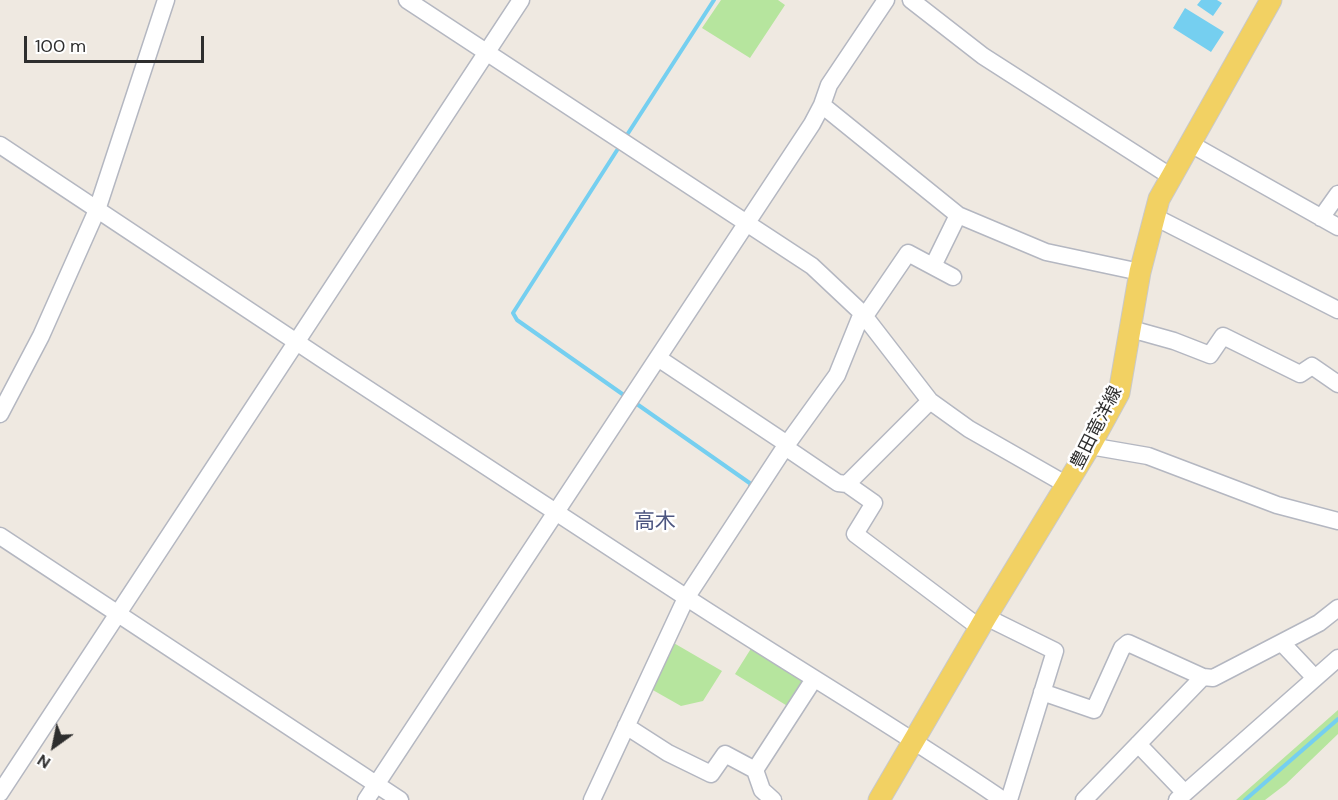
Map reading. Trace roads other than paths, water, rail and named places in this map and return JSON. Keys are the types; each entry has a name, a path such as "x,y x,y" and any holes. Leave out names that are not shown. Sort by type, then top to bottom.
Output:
{"main road":[{"name":"豊田竜洋線","path":"879,800 1090,446 1119,393 1140,272 1153,216 1170,176 1272,0"}],"street":[{"path":"0,414 40,336 97,210 166,0"},
{"path":"407,0 812,266 837,286 864,314 930,401 969,429 1067,485"},
{"path":"0,793 521,0"},
{"path":"366,800 813,124 829,85 886,0"},
{"path":"911,0 983,57 1170,176"},
{"path":"822,105 958,214 1046,252 1140,272"},
{"path":"1189,143 1338,227"},
{"path":"0,145 296,343 686,598 915,741 1004,800"},
{"path":"1321,218 1338,194"},
{"path":"933,266 958,214"},
{"path":"1153,216 1338,310"},
{"path":"592,800 686,598 786,446 837,375 864,314 908,253 953,277"},
{"path":"1131,329 1174,341 1210,355 1222,336 1300,374 1312,366 1338,384"},
{"path":"658,358 838,483 847,484 874,503 855,534 983,623 1055,651 1009,800"},
{"path":"847,484 930,401"},
{"path":"1090,446 1148,456 1277,506 1338,521"},
{"path":"0,536 400,800"},
{"path":"1042,692 1094,710 1122,648 1128,643 1203,677 1213,678 1319,624 1338,608"},
{"path":"1282,642 1315,678"},
{"path":"1138,744 1181,797 1338,658"},
{"path":"1084,800 1203,677"},
{"path":"755,771 814,679"},
{"path":"626,726 668,753 711,774 725,754 755,771 762,790 773,800"}],"water":[{"path":"1201,0 1217,0 1222,3 1213,16 1197,5"},
{"path":"1185,8 1224,32 1211,52 1173,28"}],"waterway":[{"path":"625,138 714,0"},
{"path":"621,144 513,313 517,320 628,398"},
{"path":"634,402 751,484 750,486"},
{"path":"1245,800 1338,719"}],"district":[{"name":"高木","path":"655,522"}]}
